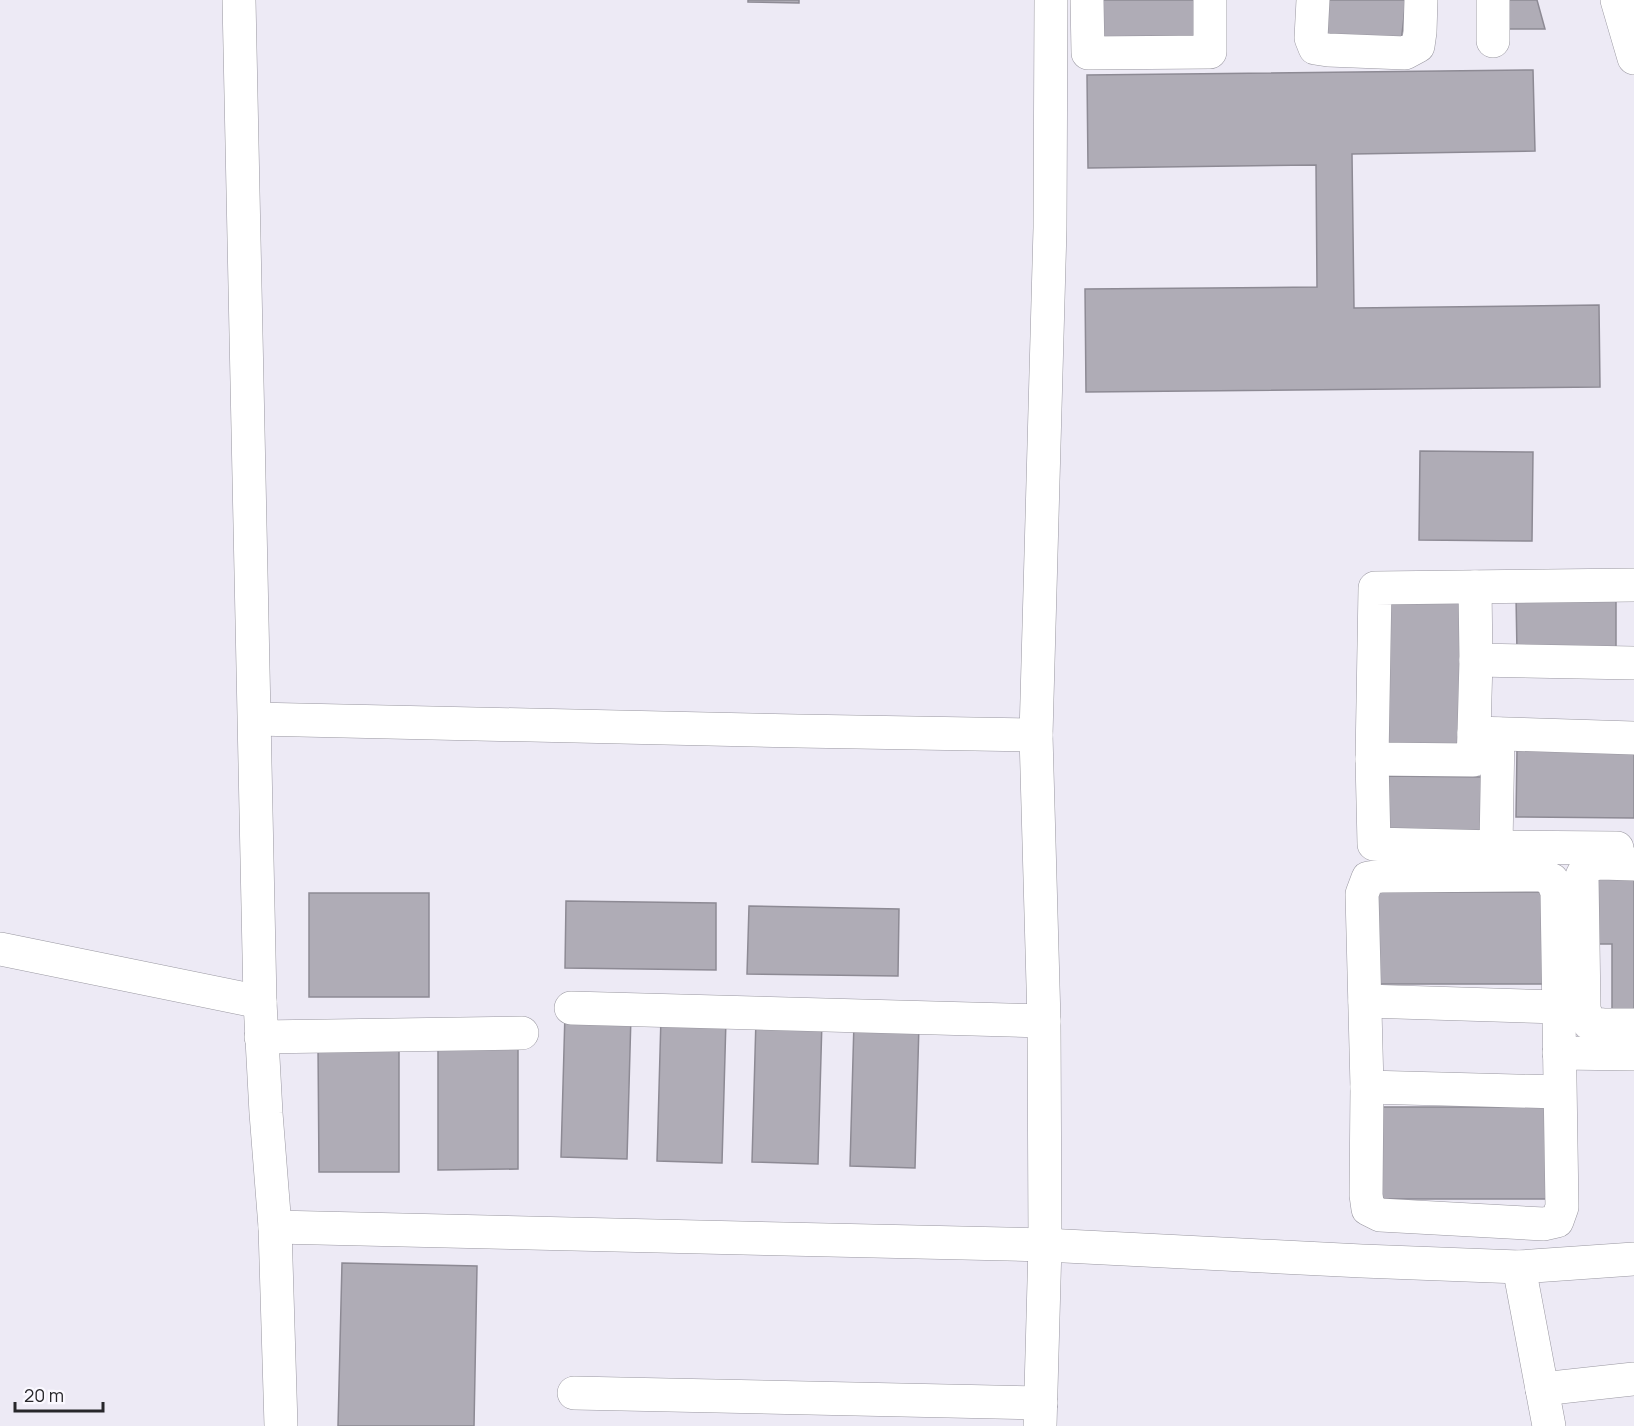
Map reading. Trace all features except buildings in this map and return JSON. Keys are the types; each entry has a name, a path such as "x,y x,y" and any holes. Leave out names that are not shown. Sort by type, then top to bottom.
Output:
{"street":[{"path":"239,0 261,1037 275,1227 281,1426"},
{"path":"574,1393 1041,1414 1045,1245 1044,1021 1036,735 1050,228 1051,0"},
{"path":"1087,0 1089,53 1210,52 1210,0"},
{"path":"1313,0 1311,38 1315,48 1405,53 1418,46 1421,0"},
{"path":"1492,41 1493,0"},
{"path":"1617,0 1634,58"},
{"path":"1634,585 1375,588 1372,759 1374,844 1634,848"},
{"path":"1475,587 1476,660 1486,734 1496,847"},
{"path":"1476,660 1634,663"},
{"path":"255,719 1036,735"},
{"path":"1372,759 1473,760 1486,734"},
{"path":"1486,734 1634,738"},
{"path":"1634,864 1588,865 1582,876 1584,1009 1589,1023 1634,1025"},
{"path":"1542,875 1552,880 1557,892 1562,1207 1557,1221 1544,1224 1380,1215 1368,1209 1365,1001 1362,894 1368,878 1542,875"},
{"path":"0,949 260,1002"},
{"path":"1365,1001 1559,1007"},
{"path":"570,1008 1044,1021"},
{"path":"261,1037 522,1033"},
{"path":"1559,1053 1634,1054"},
{"path":"1367,1087 1559,1092"},
{"path":"275,1227 1045,1245 1519,1267 1634,1259"},
{"path":"1519,1267 1549,1426"},
{"path":"1542,1389 1634,1379"}]}
